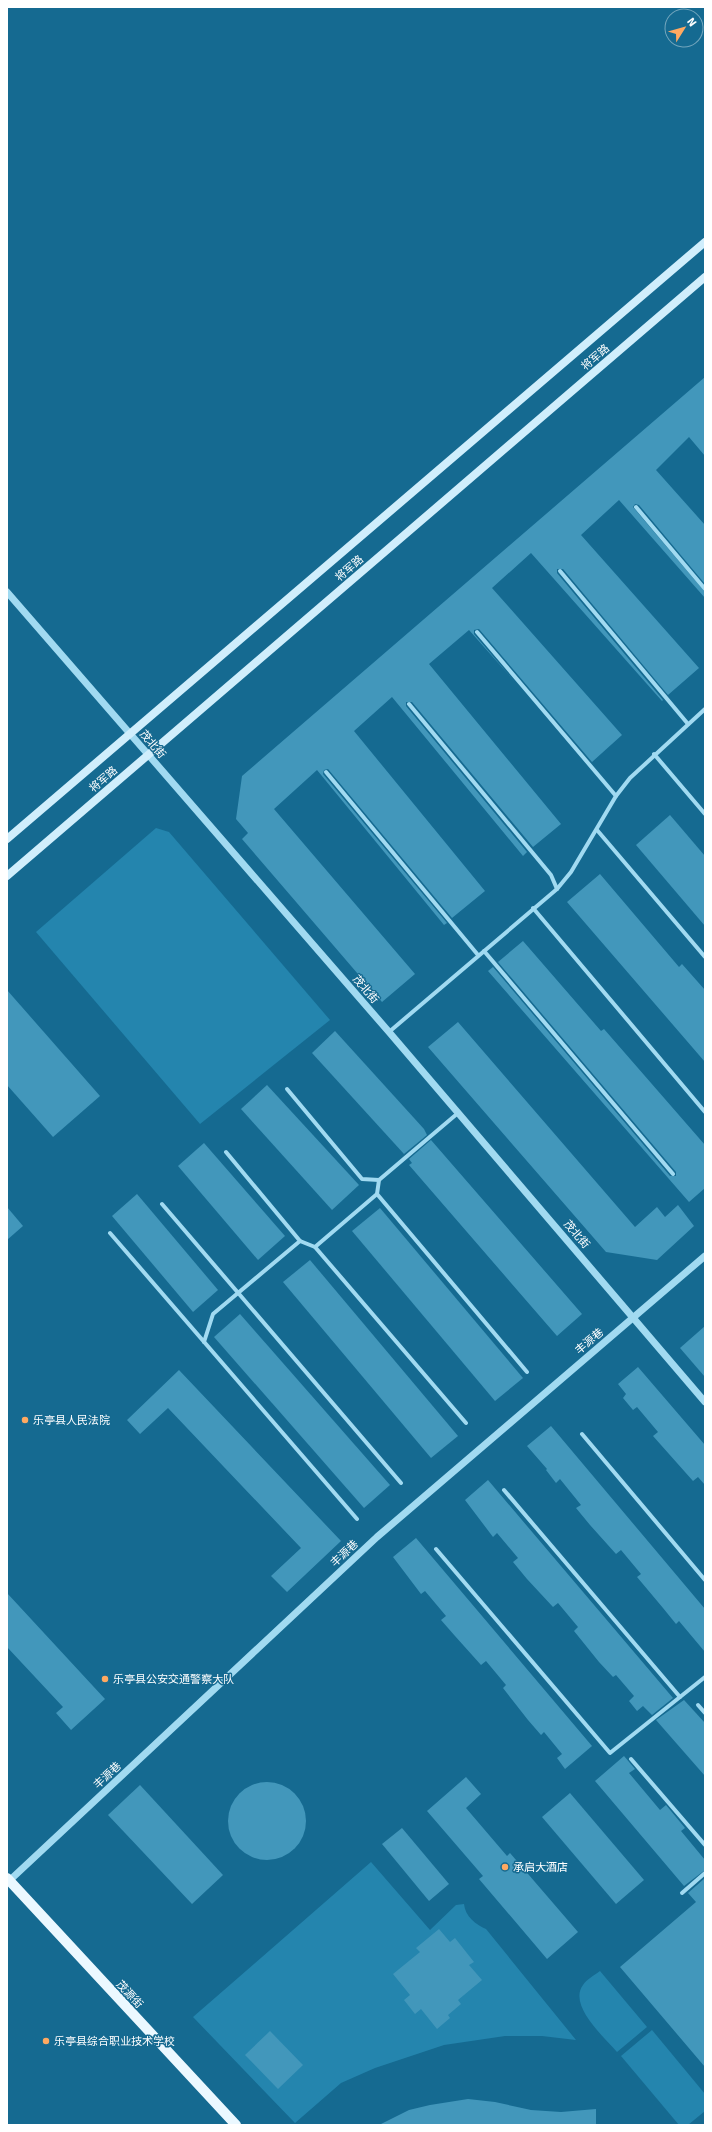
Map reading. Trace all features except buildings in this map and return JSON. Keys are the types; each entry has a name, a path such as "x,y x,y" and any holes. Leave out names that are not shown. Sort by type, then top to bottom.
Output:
{"main road":[{"name":"将军路","path":"7,839 705,242"},
{"name":"将军路","path":"7,876 705,277"},
{"name":"茂源街","path":"8,1880 236,2125"}],"street":[{"path":"636,507 705,589"},
{"path":"560,571 688,724"},
{"name":"茂北街","path":"7,592 389,1032 705,1402"},
{"path":"477,632 616,796"},
{"path":"409,704 551,875 557,889"},
{"path":"389,1032 557,889 571,872 616,796 654,754 705,709"},
{"path":"654,754 705,814"},
{"path":"326,772 478,955"},
{"path":"597,830 705,957"},
{"path":"533,908 705,1112"},
{"path":"484,951 673,1174"},
{"path":"287,1089 362,1178 379,1180"},
{"path":"458,1113 379,1180 378,1194 527,1372"},
{"path":"226,1152 300,1241 315,1247 466,1423"},
{"path":"315,1247 378,1194"},
{"path":"162,1204 401,1483"},
{"path":"110,1233 357,1519"},
{"path":"204,1342 213,1314 300,1241"},
{"name":"丰源巷","path":"8,1880 377,1537 705,1256"},
{"path":"582,1434 705,1580"},
{"path":"504,1490 680,1697"},
{"path":"436,1549 610,1753 705,1677"},
{"path":"698,1705 705,1713"},
{"path":"631,1759 705,1845"},
{"path":"682,1893 705,1873"}],"shaded area":[{"path":"156,828 169,832 330,1020 200,1124 36,932"},
{"path":"371,1862 430,1930 456,1905 464,1904 466,1912 469,1916 478,1925 486,1929 576,2040 542,2036 505,2036 444,2045 375,2068 341,2083 295,2123 193,2017"},
{"path":"600,1971 647,2027 617,2052 590,2020 580,2002 580,1993 583,1985"},
{"path":"652,2030 705,2094 705,2111 688,2125 679,2125 621,2056"}],"place":[{"name":"乐亭县人民法院","path":"25,1420"},
{"name":"乐亭县公安交通警察大队","path":"105,1679"},
{"name":"承启大酒店","path":"505,1867"},
{"name":"乐亭县综合职业技术学校","path":"46,2041"}]}
